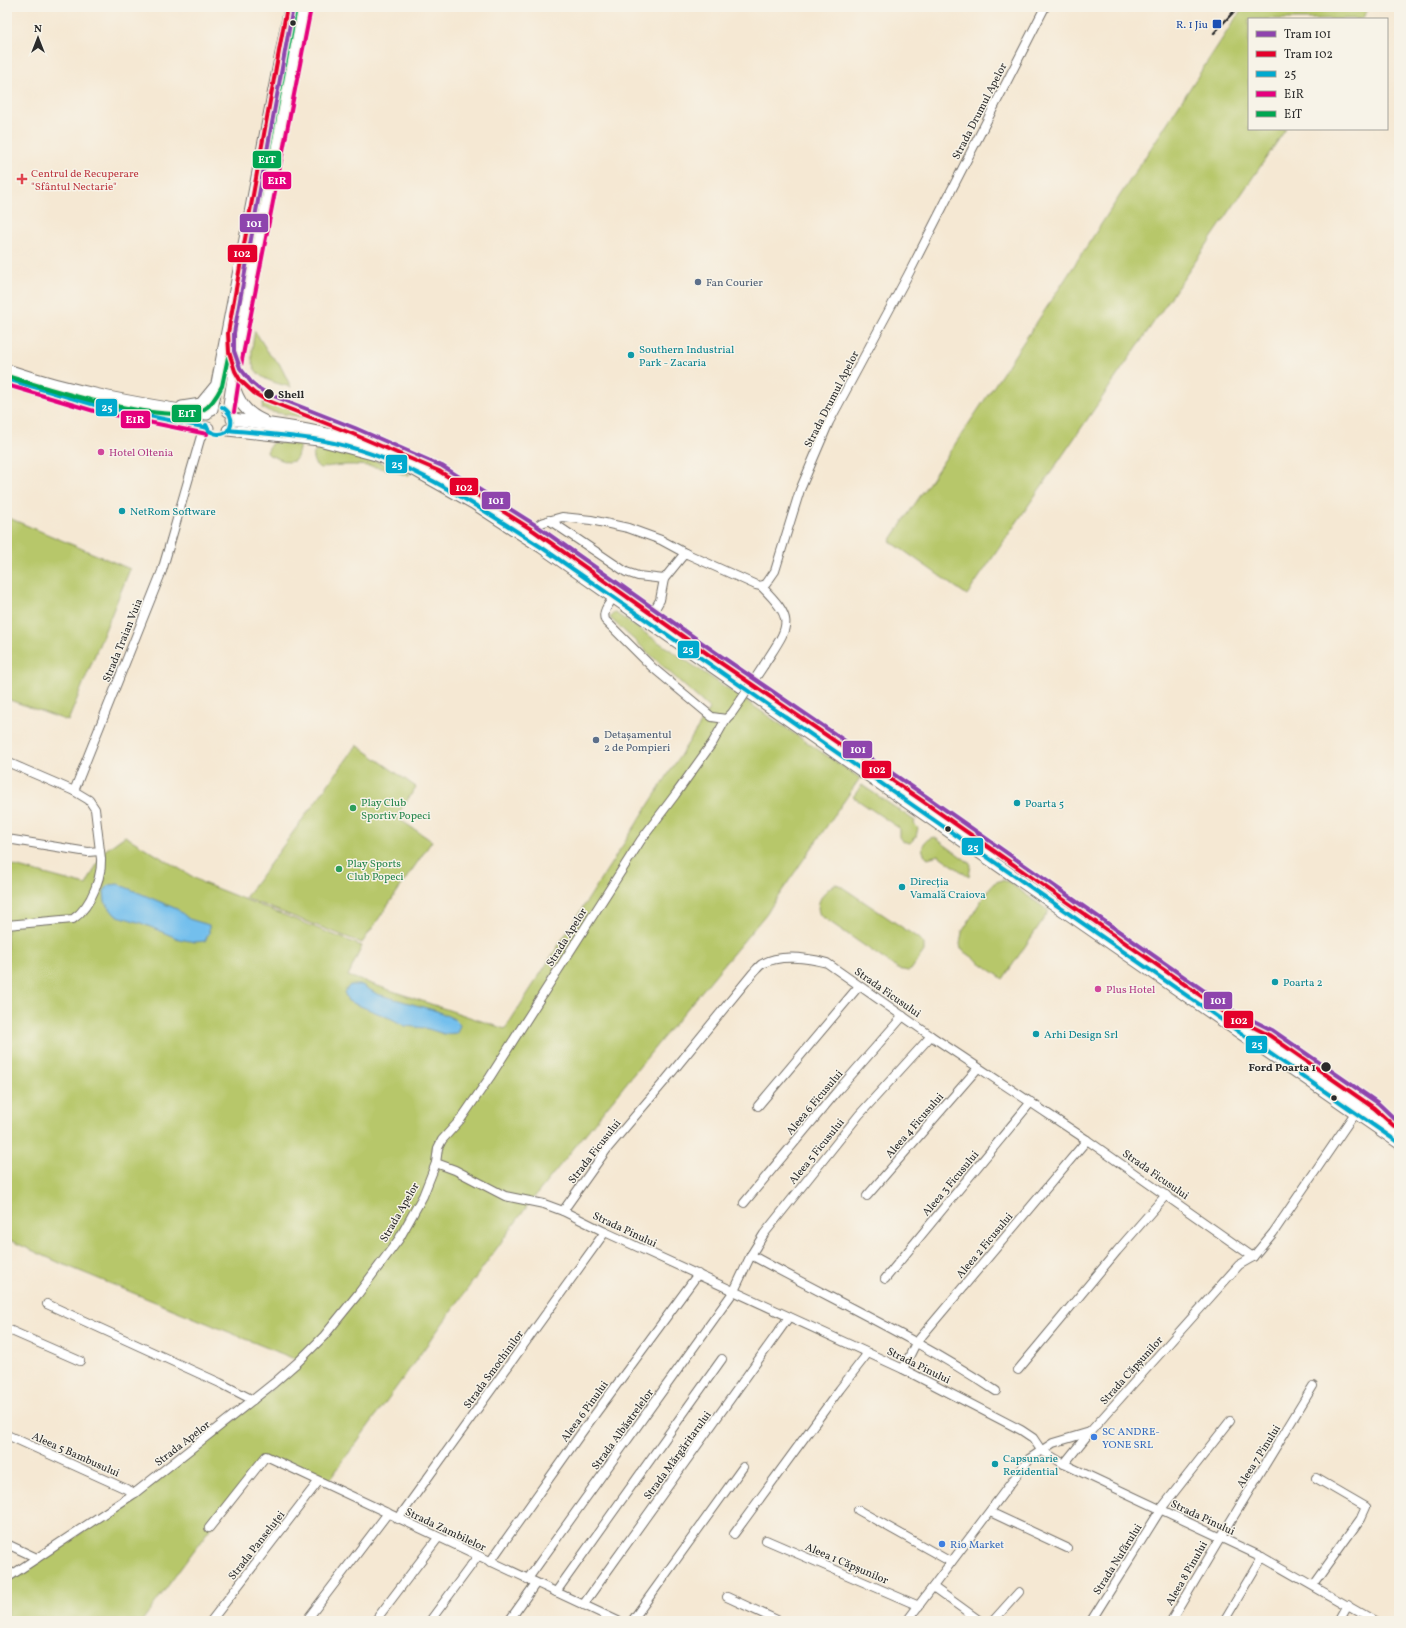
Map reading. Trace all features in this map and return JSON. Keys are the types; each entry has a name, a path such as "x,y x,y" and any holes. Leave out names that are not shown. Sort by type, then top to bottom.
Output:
{"main road":[{"path":"208,429 206,424 216,385 240,270 290,7"},
{"path":"228,430 232,423 230,415 232,378 304,7"},
{"path":"7,370 51,384 114,399 162,407 210,412 220,407 230,415 337,436 380,448 410,460 455,483 532,531 1022,873 1399,1133"},
{"path":"232,378 238,398 246,410 272,424"},
{"path":"7,379 95,405 208,429 217,434 228,430 320,440 376,455 426,476 526,536 850,763 1399,1143"},
{"path":"162,407 190,407 201,404 216,385"}],"street":[{"name":"Strada Drumul Apelor","path":"761,586 766,584 775,571 800,490 830,422 908,275 1045,7"},
{"name":"Strada Traian Vuia","path":"74,791 162,571 201,436 208,429"},
{"path":"532,531 537,526 550,520 562,517 576,517 628,528 661,540 685,553 761,586"},
{"path":"550,520 626,572 638,576 664,579"},
{"path":"652,614 660,600 664,579 685,553"},
{"name":"Strada Apelor","path":"7,1578 135,1493 253,1400 299,1361 324,1336 358,1294 398,1239 423,1196 436,1163 438,1148 442,1140 461,1119 494,1072 632,854 713,742 726,719 732,714 781,637 786,622 781,608 761,586"},
{"path":"614,597 604,615 605,620 652,666 712,716 726,719"},
{"path":"7,762 74,791 89,800 95,809 102,859 94,893 86,908 73,919 7,925"},
{"path":"7,839 88,852 100,851"},
{"name":"Strada Ficusului","path":"563,1211 607,1149 753,973 762,964 791,958 808,958 827,963 978,1068 1087,1140 1253,1257"},
{"path":"758,1106 860,986"},
{"name":"Aleea 6 Ficusului","path":"744,1203 839,1089 903,1016"},
{"name":"Aleea 5 Ficusului","path":"734,1291 751,1255 774,1220 859,1115 931,1036"},
{"name":"Aleea 4 Ficusului","path":"867,1196 978,1068"},
{"name":"Aleea 3 Ficusului","path":"885,1278 1031,1102"},
{"name":"Strada Căpșunilor","path":"1064,1464 1090,1432 1239,1266 1253,1257 1273,1233 1355,1112"},
{"name":"Aleea 2 Ficusului","path":"903,1369 916,1343 1087,1140"},
{"name":"Strada Pinului","path":"436,1163 455,1170 505,1196 544,1204 563,1211 605,1232 903,1369 1021,1430 1033,1438 1041,1450 1064,1464 1262,1557 1374,1621"},
{"path":"1018,1370 1117,1251 1166,1195"},
{"name":"Strada Smochinilor","path":"398,1519 605,1232"},
{"path":"751,1255 969,1372 996,1391"},
{"name":"Aleea 6 Pinului","path":"490,1562 586,1426 698,1274"},
{"name":"Strada Albăstrelelor","path":"527,1580 734,1291"},
{"path":"47,1304 220,1383 253,1400"},
{"name":"Strada Mărgăritarului","path":"583,1605 789,1317"},
{"path":"7,1329 80,1361"},
{"path":"734,1534 835,1395 868,1353"},
{"path":"556,1592 722,1359"},
{"name":"Aleea 7 Pinului","path":"1221,1537 1313,1386"},
{"name":"Strada Nufărului","path":"1091,1621 1162,1509 1230,1421"},
{"path":"907,1621 1029,1459 1053,1443 1090,1432"},
{"name":"Aleea 5 Bambusului","path":"7,1435 135,1493"},
{"name":"Strada Zambilelor","path":"210,1528 266,1456 318,1482 615,1620"},
{"path":"632,1621 743,1466"},
{"path":"1313,1585 1361,1518 1366,1507 1316,1478"},
{"name":"Strada Panseluței","path":"211,1621 318,1482"},
{"path":"858,1510 951,1562"},
{"path":"990,1512 1067,1548"},
{"path":"306,1621 388,1514"},
{"name":"Aleea 8 Pinului","path":"1171,1621 1221,1537"},
{"path":"375,1621 438,1538"},
{"name":"Aleea 1 Căpșunilor","path":"766,1540 919,1606"},
{"path":"7,1544 37,1558"},
{"path":"430,1621 478,1556"},
{"path":"1224,1621 1262,1557"},
{"path":"509,1621 536,1583"},
{"path":"933,1587 980,1621"},
{"path":"993,1621 1019,1592"},
{"path":"727,1597 779,1621"},
{"path":"1338,1621 1348,1606"}],"green space":[{"path":"1243,7 1370,7 1363,18 1248,18 1248,130 1285,130 967,595 890,541 1051,301"},
{"path":"255,331 270,355 279,363 291,387 268,380 255,370 252,355"},
{"path":"265,397 306,413 304,417 271,412 262,408"},
{"path":"274,442 300,445 297,457 294,461 287,462 269,455 267,452 271,444"},
{"path":"318,448 376,461 410,474 408,476 387,469 353,465 320,468 315,464 313,457"},
{"path":"9,518 130,569 68,721 7,699 7,523"},
{"path":"614,612 860,778 766,914 657,1045 528,1205 328,1482 262,1458 142,1621 7,1621 7,1583 159,1480 262,1398 302,1362 60,1263 7,1239 7,864 86,885 104,851 125,836 203,883 362,946 348,976 505,1029 710,709 610,618"},
{"name":"Play Sports Club Popeci","path":"357,745 416,787 396,817 432,841 362,943 245,898"},
{"path":"862,785 915,821 914,824 918,828 916,837 910,843 902,841 899,837 899,828 853,797"},
{"path":"934,837 971,864 969,877 938,855 928,858 925,855 923,852 923,846 927,840"},
{"path":"1002,880 1008,882 1049,911 1003,979 961,949 960,944 962,932 987,891 994,883"},
{"path":"835,884 839,885 918,938 924,944 924,951 911,970 908,971 898,969 820,915 818,911 819,902 827,890"}],"water":[{"path":"118,884 177,909 189,919 209,925 209,933 205,941 195,942 179,939 141,923 115,915 105,902 104,891 109,885"},
{"path":"350,985 362,985 377,994 437,1011 454,1019 460,1025 457,1033 444,1034 425,1028 405,1026 348,1001 344,992"}],"railway":[{"path":"1214,33 1238,7"}],"tram line":[{"name":"102","path":"287,7 228,333 229,352 235,371 240,380 254,393 264,399 353,434 439,471 534,531 712,657 924,802 1227,1014 1269,1035 1374,1108 1395,1127"},
{"name":"101","path":"293,7 234,333 234,351 240,368 251,382 266,393 355,428 442,466 537,526 715,652 927,797 1230,1009 1272,1030 1378,1103 1399,1123"}],"transit line":[{"name":"E1T","path":"7,376 77,397 135,410 185,414 203,410 211,403 222,386 246,271 296,8"},
{"name":"E1R","path":"234,412 242,360 311,8"},
{"name":"25","path":"7,379 95,405 208,428"},
{"name":"E1R","path":"7,385 94,411 207,434"},
{"name":"25","path":"206,425 209,431 216,434 223,433 230,428 230,414 222,407"},
{"name":"25","path":"228,430 308,438 350,447 408,469 435,482 489,513 541,547 1399,1143"}],"place":[{"name":"R. 1 Jiu","path":"1217,24"},
{"name":"Centrul de Recuperare \"Sfântul Nectarie\"","path":"22,179"},
{"name":"Fan Courier","path":"698,282"},
{"name":"Southern Industrial Park - Zacaria","path":"631,355"},
{"name":"Shell","path":"269,394"},
{"name":"Hotel Oltenia","path":"101,452"},
{"name":"NetRom Software","path":"122,511"},
{"name":"Detașamentul 2 de Pompieri","path":"596,740"},
{"name":"Poarta 5","path":"1017,803"},
{"name":"Play Club Sportiv Popeci","path":"353,808"},
{"name":"Play Sports Club Popeci","path":"339,869"},
{"name":"Direcția Vamală Craiova","path":"902,887"},
{"name":"Poarta 2","path":"1275,982"},
{"name":"Plus Hotel","path":"1098,989"},
{"name":"Arhi Design Srl","path":"1036,1034"},
{"name":"Ford Poarta 1","path":"1326,1067"},
{"name":"SC ANDRE- YONE SRL","path":"1094,1437"},
{"name":"Capsunarie Rezidential","path":"995,1464"},
{"name":"Rio Market","path":"942,1544"}]}
